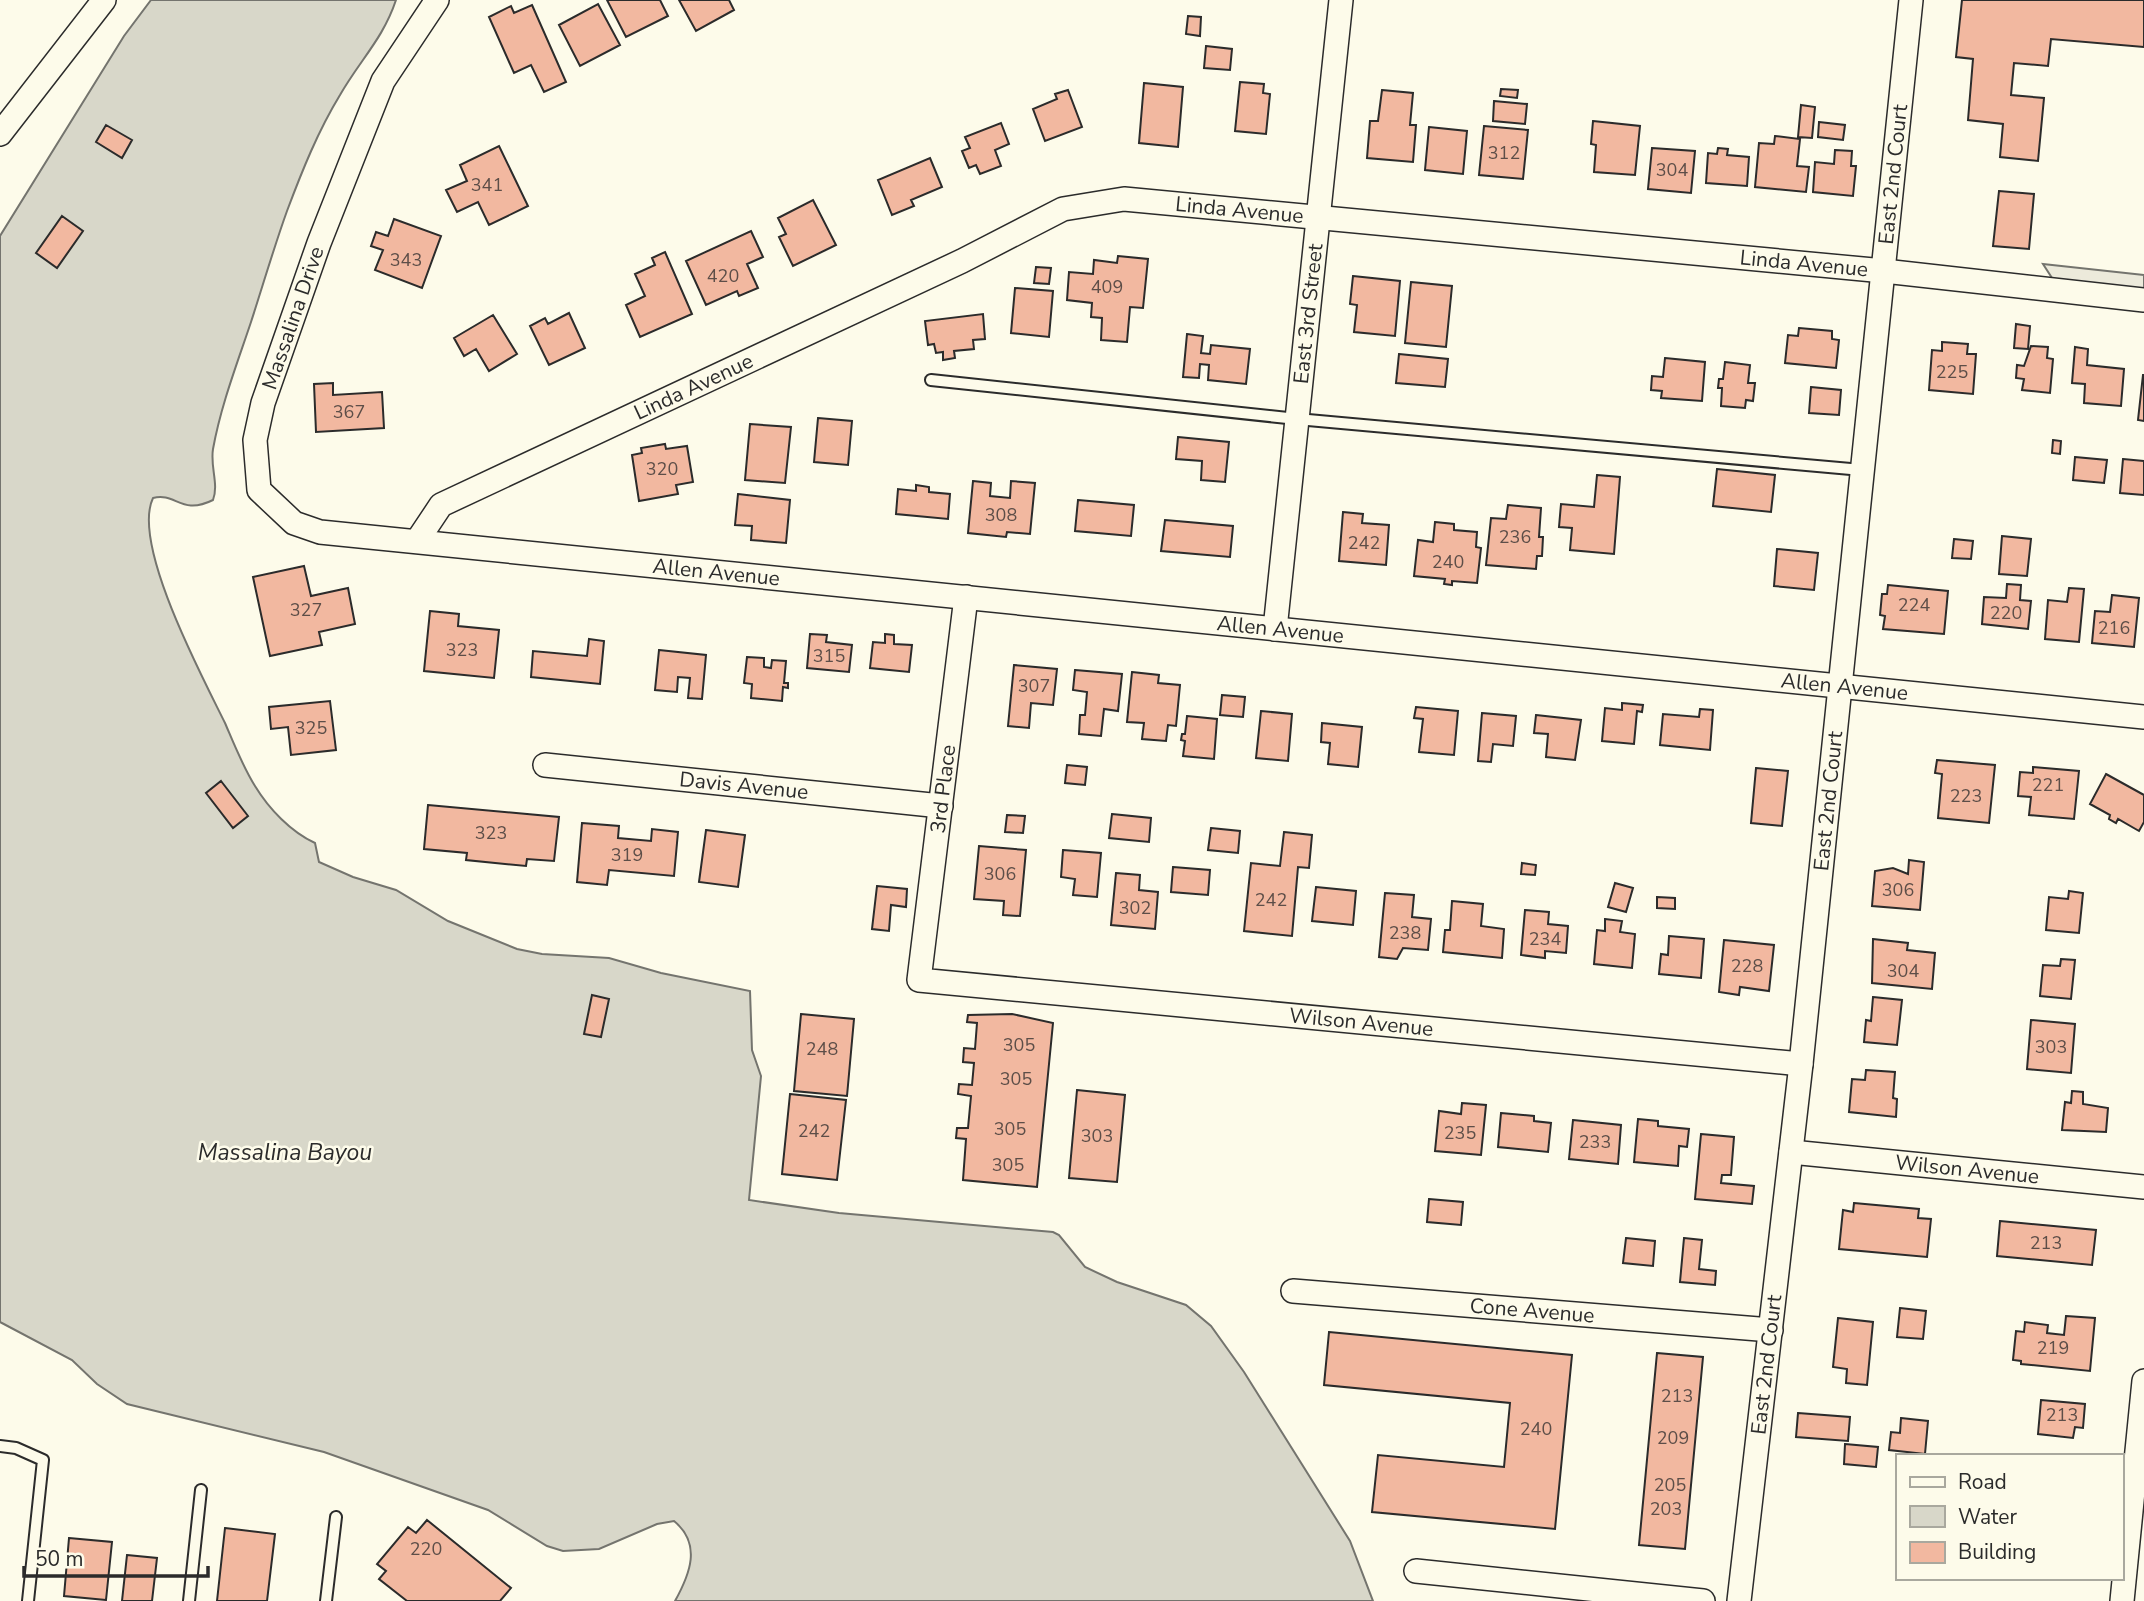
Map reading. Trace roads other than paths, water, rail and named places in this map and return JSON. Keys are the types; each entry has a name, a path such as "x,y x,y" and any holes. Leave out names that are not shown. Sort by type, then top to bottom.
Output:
{"street":[{"path":"0,134 104,0"},
{"name":"Massalina Drive","path":"417,541 320,532 294,523 259,490 256,440 264,403 315,255 383,81 437,0"},
{"name":"East 3rd Street","path":"1275,629 1341,0"},
{"name":"East 2nd Court","path":"1739,1601 1801,1064 1911,0"},
{"name":"Linda Avenue","path":"417,541 441,505 962,261 1063,209 1124,199 1884,271 2144,300"},
{"name":"Allen Avenue","path":"417,541 2144,717"},
{"name":"3rd Place","path":"919,980 966,597"},
{"name":"Davis Avenue","path":"545,765 941,806"},
{"name":"Wilson Avenue","path":"919,980 1801,1064"},
{"name":"Wilson Avenue","path":"1791,1152 2144,1187"},
{"name":"Cone Avenue","path":"1293,1291 1771,1330"},
{"path":"2122,1601 2144,1381"},
{"path":"1416,1571 1703,1601"}],"lane":[{"path":"931,380 1297,419 1863,470"},
{"path":"0,1446 16,1448 43,1460 27,1601"},
{"path":"189,1601 201,1490"},
{"path":"326,1601 336,1517"}],"water":[{"name":"Massalina Bayou","path":"151,0 396,0 378,38 348,82 325,123 287,211 220,416 212,456 215,488 213,500 193,506 168,498 153,498 149,519 160,578 172,611 243,763 267,803 289,826 315,843 319,862 353,877 396,890 448,921 517,949 542,954 609,958 661,973 750,991 752,1050 761,1076 749,1200 839,1213 1053,1232 1059,1235 1085,1267 1117,1282 1186,1305 1211,1326 1244,1372 1350,1541 1373,1601 675,1601 689,1570 691,1549 683,1530 674,1521 657,1524 599,1549 563,1551 547,1546 488,1510 324,1452 127,1404 97,1384 72,1360 0,1322 0,236 124,36"}]}
